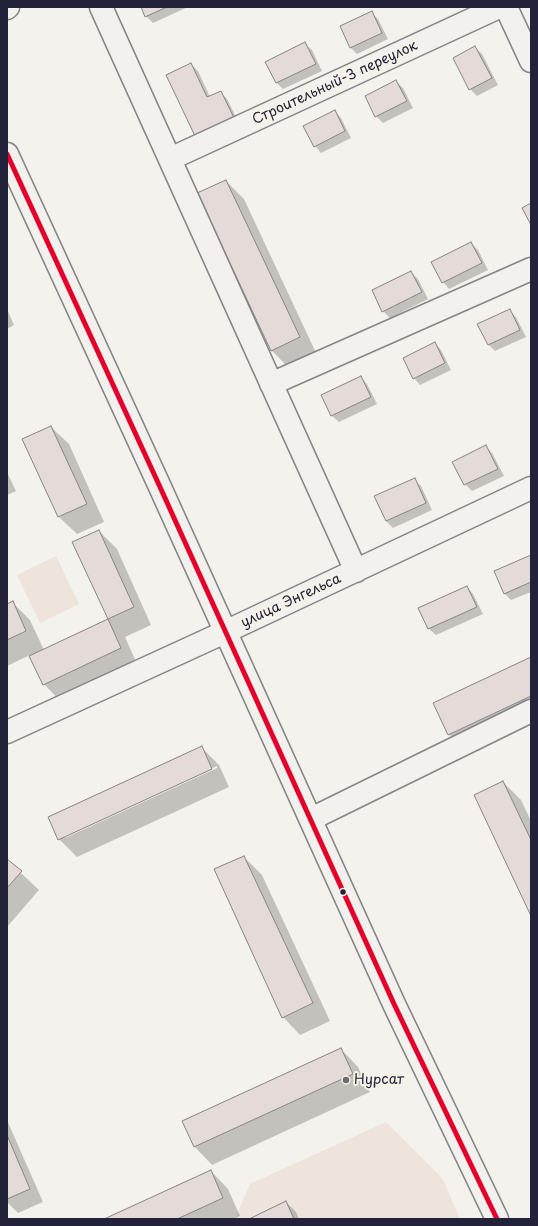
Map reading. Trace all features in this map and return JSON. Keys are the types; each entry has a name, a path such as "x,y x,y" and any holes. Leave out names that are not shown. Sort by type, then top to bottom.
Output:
{"street":[{"path":"101,7 356,571"},
{"name":"Строительный-3 переулок","path":"170,159 499,7"},
{"path":"506,7 531,61"},
{"path":"7,154 160,486 394,1004 497,1219"},
{"path":"271,384 531,269"},
{"name":"улица Энгельса","path":"7,732 225,632 531,488"},
{"path":"311,819 531,711"}],"shaded area":[{"path":"56,556 79,604 40,623 17,575"},
{"path":"386,1122 443,1179 460,1219 235,1219 250,1184"}],"building":[{"path":"141,7 167,7 145,17"},
{"path":"372,11 382,33 350,48 340,26"},
{"path":"305,42 316,64 276,83 265,62"},
{"path":"475,46 492,78 469,90 453,58"},
{"path":"191,63 207,97 221,91 234,118 195,136 166,75"},
{"path":"396,80 407,101 375,117 365,96"},
{"path":"335,110 345,131 314,147 303,126"},
{"path":"226,180 300,337 271,351 197,193"},
{"path":"531,203 531,225 522,208"},
{"path":"471,242 482,263 442,283 431,262"},
{"path":"411,271 422,292 382,312 372,290"},
{"path":"510,309 520,330 488,345 477,324"},
{"path":"435,342 445,363 413,379 403,358"},
{"path":"361,376 371,397 331,416 321,395"},
{"path":"51,426 87,504 58,517 22,439"},
{"path":"486,445 498,469 464,485 452,462"},
{"path":"415,478 426,503 386,521 374,496"},
{"path":"99,530 134,607 108,619 72,542"},
{"path":"531,555 531,582 504,594 494,571"},
{"path":"467,586 477,607 428,629 418,608"},
{"path":"13,601 26,631 7,640 7,604"},
{"path":"108,619 121,648 43,685 29,656"},
{"path":"531,657 531,696 448,735 433,703"},
{"path":"202,746 212,769 58,840 48,817"},
{"path":"503,781 531,840 531,916 474,795"},
{"path":"244,856 313,1003 282,1018 214,869"},
{"path":"7,859 22,871 7,888"},
{"path":"341,1048 353,1074 194,1147 182,1121"},
{"path":"7,1135 30,1189 7,1199"},
{"path":"211,1170 223,1198 177,1219 104,1219"},
{"path":"286,1201 294,1219 249,1219"}],"transit line":[{"path":"7,154 160,487 394,1004 497,1219"}],"place":[{"name":"Нурсат","path":"346,1080"}]}
